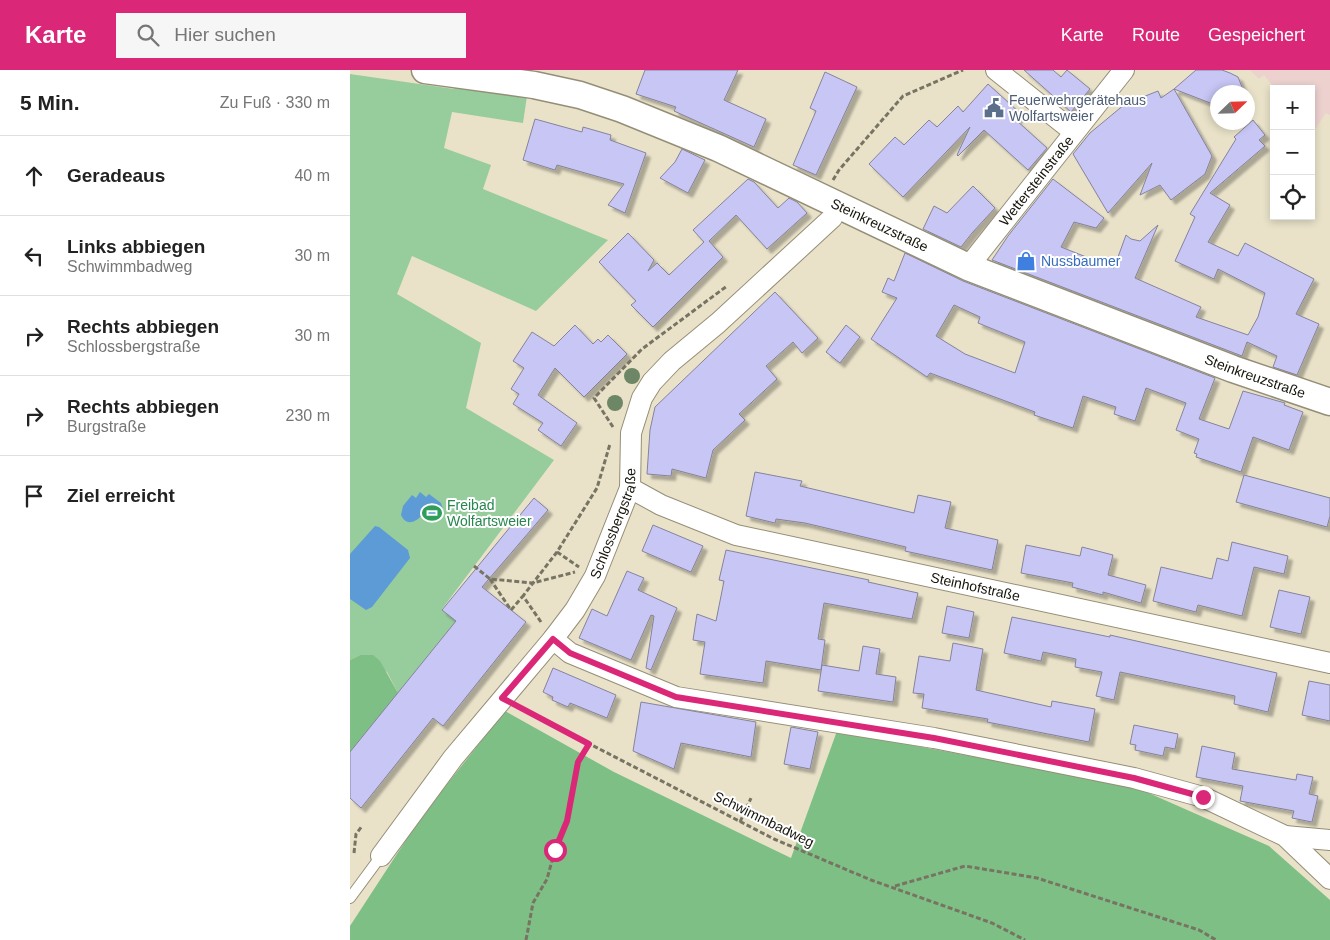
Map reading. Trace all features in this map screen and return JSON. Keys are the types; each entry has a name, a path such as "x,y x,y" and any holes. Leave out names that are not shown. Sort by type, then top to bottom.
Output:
{"street":[{"name":"Steinkreuzstraße","path":"425,70 534,85 597,101 663,124 968,267 1233,369 1330,402"},
{"path":"996,70 1074,132"},
{"name":"Wettersteinstraße","path":"968,267 1124,70"},
{"name":"Schlossbergstraße","path":"381,856 453,758 553,639 595,576 630,488 631,433 642,398 652,382 672,361 718,323 832,218 830,201"},
{"name":"Steinhofstraße","path":"630,488 662,505 736,535 1330,663"},
{"path":"553,639 570,653 676,697 934,738 1134,778 1203,797 1285,836 1330,879"},
{"path":"1285,836 1330,840"}],"lane":[{"path":"350,898 381,856"}],"path":[{"path":"830,201 839,170 903,96 963,70"},
{"path":"474,566 490,579 511,610 557,552 597,488 612,435"},
{"path":"490,579 533,583 566,576 583,569 557,552"},
{"path":"523,596 553,639"},
{"name":"Schwimmbadweg","path":"502,698 774,839 871,880 894,886 992,924 1024,940"},
{"path":"526,940 533,903 547,879 555,850 567,821 578,762 589,744"},
{"path":"740,822 751,798"},
{"path":"354,853 356,834 362,826"},
{"path":"894,886 964,866 1037,878 1199,930 1216,940"}],"shaded area":[{"path":"1250,70 1330,70 1330,115 1326,113 1315,129 1315,85 1272,85 1264,75 1259,79"}],"green space":[{"path":"350,74 454,89 455,85 527,96 523,123 452,112 444,148 491,165 483,189 608,240 536,311 412,256 397,294 481,343 466,408 554,460 442,609 456,621 398,693 387,672 360,655 350,660"},
{"path":"360,655 373,655 380,661 398,693 350,752 350,660"},
{"path":"505,711 614,772 791,858 837,731 1135,787 1269,846 1330,900 1330,940 350,940 350,926 421,817"}],"water":[{"path":"420,492 426,497 429,494 441,503 444,513 441,518 430,521 422,515 411,522 405,521 401,515 403,506 412,495 416,498"},
{"path":"375,526 379,527 408,550 410,558 372,607 366,610 350,599 350,554"}],"building":[{"path":"645,70 738,70 724,100 766,119 754,147 674,111 676,107 636,94"},
{"path":"1024,70 1053,70 1061,77 1067,70 1090,89 1071,112"},
{"path":"1196,70 1222,70 1238,77 1241,85 1210,85 1210,103 1174,89"},
{"path":"825,72 857,87 816,175 793,165 816,111 810,108"},
{"path":"988,84 1021,114 1016,120 1047,148 1028,170 984,130 958,156 970,127 903,197 869,164 895,137 904,145 929,120 937,127 958,106 963,112"},
{"path":"1174,89 1212,156 1205,174 1171,200 1160,185 1140,195 1152,163 1108,213 1073,154 1090,133 1125,104 1158,91 1161,98"},
{"path":"535,119 582,132 583,127 611,135 610,140 646,153 625,213 608,205 624,184 557,165 555,170 523,160"},
{"path":"1255,122 1265,135 1259,140 1265,146 1210,193 1230,205 1208,242 1238,256 1245,243 1314,279 1296,314 1319,324 1297,375 1273,367 1277,356 1247,342 1242,356 992,260 1008,236 1053,179 1104,218 1096,228 1074,222 1061,247 1114,268 1126,235 1131,239 1140,241 1158,225 1135,278 1201,307 1196,317 1248,335 1258,317 1265,293 1218,269 1214,279 1175,261 1195,217 1190,214 1236,139 1234,137 1242,130 1255,130"},
{"path":"682,149 705,160 688,193 660,178 675,162"},
{"path":"748,179 754,182 778,208 789,198 797,202 807,213 767,249 736,215 709,241 723,257 653,327 631,305 636,301 599,262 628,233 654,260 648,271 657,263 669,275 704,242 693,230"},
{"path":"973,186 995,208 961,247 923,229 934,206 947,213"},
{"path":"905,253 963,281 1215,378 1199,419 1229,429 1243,391 1285,403 1284,405 1303,412 1289,450 1253,437 1241,472 1196,457 1197,454 1194,453 1199,439 1176,430 1186,403 1146,388 1135,421 1114,414 1116,407 1083,396 1073,428 1034,415 1035,412 930,373 927,377 871,339 897,298 882,292 888,278 894,281","holes":["954,305 980,317 978,323 1025,342 1015,373 965,354 936,336"]},
{"path":"775,292 818,338 802,353 793,342 766,366 777,379 739,414 745,420 713,450 706,478 672,469 671,476 647,474 650,430 655,407"},
{"path":"575,325 593,344 598,339 601,342 608,335 627,354 584,397 555,368 538,395 577,423 561,446 538,430 543,423 513,404 519,394 511,389 524,368 513,361 532,332 554,346"},
{"path":"846,325 860,337 840,363 826,352"},
{"path":"755,472 802,481 800,486 914,513 918,495 951,502 945,528 998,540 992,570 905,551 906,547 805,523 776,519 775,523 746,516"},
{"path":"1244,475 1330,498 1330,516 1327,527 1236,502"},
{"path":"534,498 548,510 482,587 526,622 443,726 433,718 361,808 350,798 350,752 456,621 442,610"},
{"path":"653,525 703,546 691,572 642,551"},
{"path":"1232,542 1288,556 1284,574 1254,567 1242,616 1198,605 1196,612 1153,601 1161,567 1212,579 1217,558 1228,561"},
{"path":"1026,545 1080,556 1082,547 1113,555 1108,575 1146,585 1141,603 1103,592 1103,595 1072,587 1073,583 1021,573"},
{"path":"726,550 869,580 868,582 918,593 912,619 824,603 818,639 825,640 821,670 766,661 763,683 700,674 705,642 693,640 697,614 716,621 724,581 719,580"},
{"path":"627,571 644,578 638,590 677,608 651,670 646,668 654,616 651,615 631,660 579,638 592,609 607,616"},
{"path":"1279,590 1310,597 1301,634 1270,627"},
{"path":"947,606 974,612 969,638 942,633"},
{"path":"1012,617 1110,637 1110,635 1277,673 1268,712 1234,704 1235,696 1120,672 1114,700 1096,696 1102,672 1075,667 1076,659 1043,652 1041,661 1004,653"},
{"path":"953,643 983,649 976,690 1051,707 1052,701 1095,709 1089,742 987,722 988,719 922,708 924,694 913,693 919,656 950,661"},
{"path":"863,646 880,649 876,674 896,677 893,702 818,691 822,665 859,671"},
{"path":"553,668 616,695 607,718 570,703 568,707 552,700 553,697 543,692"},
{"path":"1309,681 1330,685 1330,721 1302,715"},
{"path":"641,702 756,722 751,757 681,743 674,769 633,751"},
{"path":"1134,725 1178,734 1175,749 1165,747 1163,756 1135,750 1136,745 1130,744"},
{"path":"791,727 818,732 810,769 784,764"},
{"path":"1202,746 1235,753 1232,769 1296,780 1297,774 1313,777 1309,794 1318,796 1312,822 1292,818 1294,811 1240,801 1243,786 1196,777"}],"place":[{"name":"Feuerwehrgerätehaus Wolfartsweier","path":"994,108"},
{"name":"Nussbaumer","path":"1026,261"},
{"name":"Freibad Wolfartsweier","path":"432,513"}],"route":[{"path":"555,850 567,821 578,762 589,744 502,698 553,639 570,653 676,697 934,738 1134,778 1203,797"}]}
